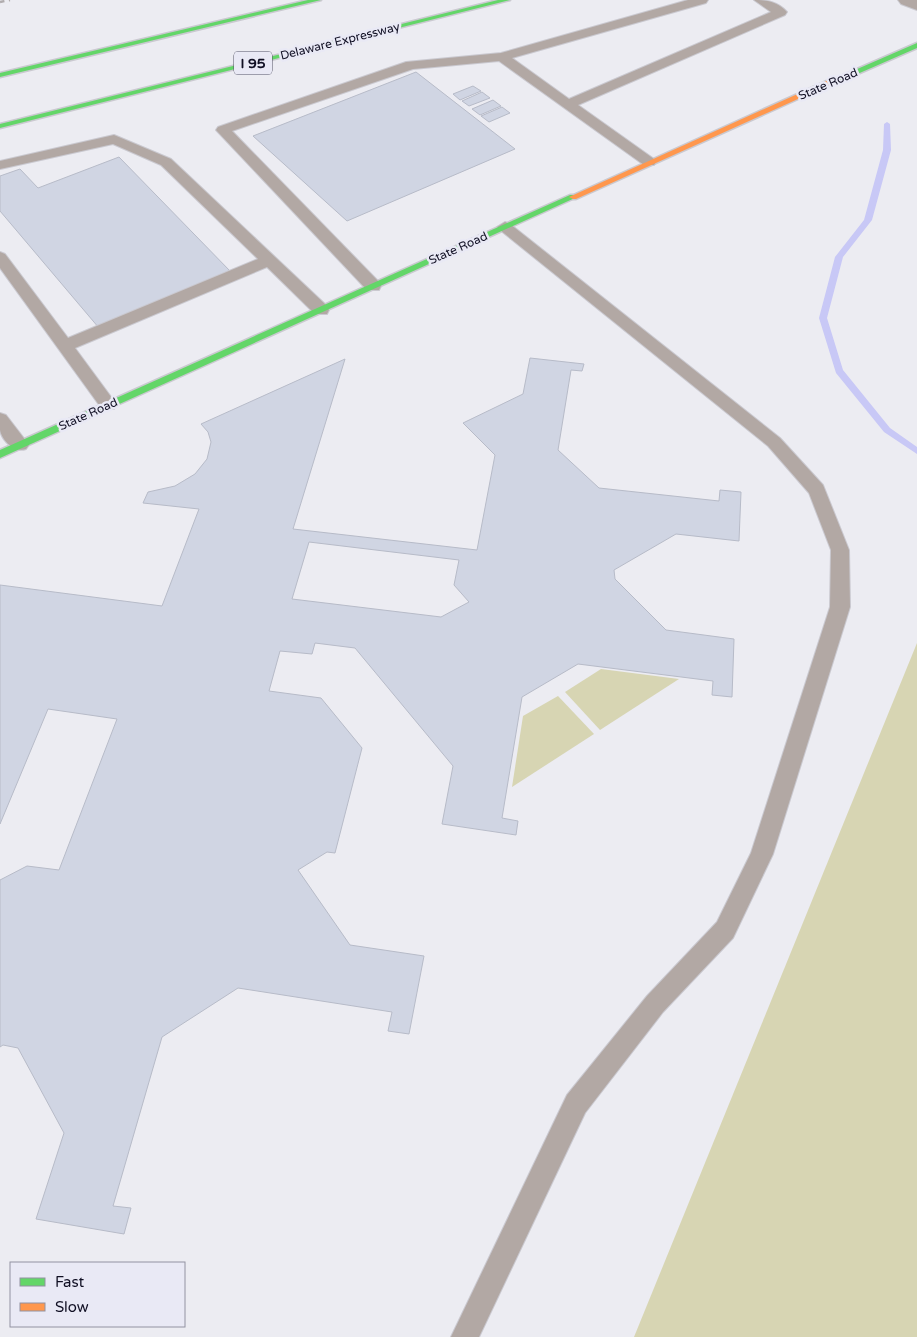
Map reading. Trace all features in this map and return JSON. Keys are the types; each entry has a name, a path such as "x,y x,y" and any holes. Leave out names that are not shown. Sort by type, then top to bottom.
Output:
{"main road":[{"path":"0,75 317,0"},
{"name":"Delaware Expressway","path":"0,126 506,0"},
{"name":"State Road","path":"0,454 648,162 917,46"}],"street":[{"path":"906,0 917,4"}],"lane":[{"path":"373,286 223,130 411,65 502,57 702,0"},
{"path":"568,104 781,12 760,0"},
{"path":"502,57 648,162"},
{"path":"0,165 114,139 166,162 321,310"},
{"path":"465,1337 576,1104 655,1004 725,930 762,854 840,607 840,550 817,490 774,442 505,227"},
{"path":"0,257 108,405"},
{"path":"65,346 269,260"},
{"path":"0,419 20,445"}],"shaded area":[{"path":"917,643 917,1337 634,1337"},
{"path":"601,669 679,679 600,730 565,692"},
{"path":"558,696 594,734 512,787 523,716"}],"building":[{"path":"416,72 515,149 347,221 253,136"},
{"path":"473,86 481,91 460,100 453,94"},
{"path":"482,92 490,98 469,106 462,101"},
{"path":"493,100 501,106 480,115 472,109"},
{"path":"502,107 510,113 489,122 481,116"},
{"path":"119,157 231,272 99,328 0,211 0,176 20,169 38,188"},
{"path":"530,358 584,364 582,371 571,370 558,450 599,488 719,501 720,490 741,492 739,541 676,534 614,570 615,579 666,630 734,639 732,697 712,695 713,681 578,664 522,697 502,818 518,821 516,835 442,824 453,766 355,648 315,643 312,654 280,651 269,691 321,698 362,748 335,853 327,852 298,870 350,945 424,956 409,1034 388,1031 392,1012 238,988 162,1037 113,1206 131,1208 124,1234 36,1219 64,1133 18,1048 3,1045 0,1047 0,880 27,866 59,870 117,719 48,709 0,824 0,585 162,606 199,509 143,503 148,492 175,486 195,474 207,459 211,442 208,432 201,424 345,359 293,529 477,550 495,455 463,423 523,394","holes":["309,542 459,560 454,585 469,602 441,617 292,599"]}],"waterway":[{"path":"887,124 887,150 868,220 839,257 823,318 839,371 887,430 917,451"}],"railway":[{"path":"0,2 10,0"}],"traffic: fast":[{"path":"0,75 317,0"},
{"path":"0,126 506,0"},
{"path":"836,80 917,45"},
{"path":"0,454 573,197"}],"traffic: slow":[{"path":"573,197 836,80"}]}
